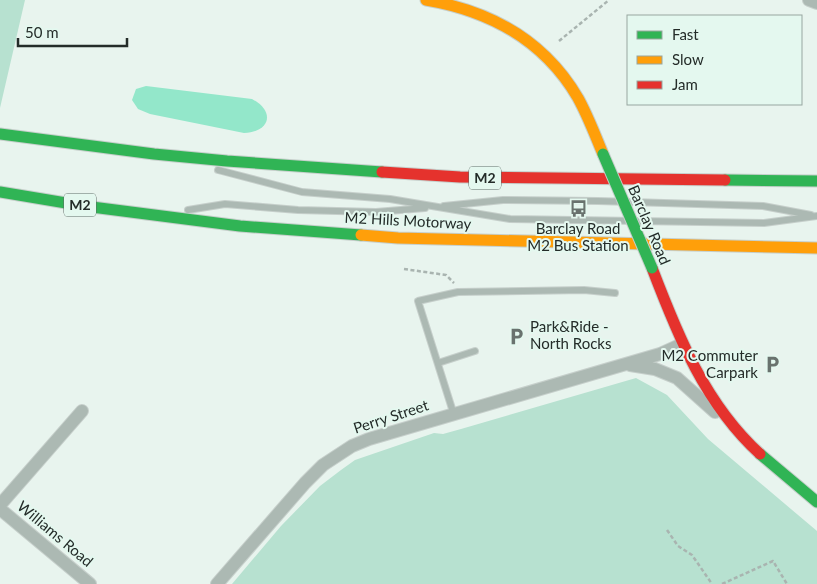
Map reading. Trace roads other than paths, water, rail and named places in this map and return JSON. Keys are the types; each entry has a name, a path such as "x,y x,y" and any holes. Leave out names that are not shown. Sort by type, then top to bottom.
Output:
{"main road":[{"name":"Barclay Road","path":"426,0 442,2 485,15 511,29 554,65 572,87 579,99 652,268 682,344 703,386 738,432 817,502"},
{"name":"M2","path":"0,134 154,154 227,161 460,177 817,181"},
{"name":"M2 Hills Motorway","path":"0,192 240,226 398,238 817,248"}],"street":[{"path":"809,0 817,3"},
{"name":"Perry Street","path":"217,584 305,483 330,460 352,446 369,439 660,354 682,344"},
{"name":"Perry Street","path":"626,364 655,369 677,378 738,432"},
{"path":"0,505 82,411"},
{"name":"Williams Road","path":"0,510 90,584"}],"lane":[{"name":"M2","path":"154,154 200,166"},
{"name":"M2","path":"209,168 302,192 390,199 510,219 598,222 764,223 817,216"},
{"name":"M2","path":"160,216 225,204 298,210 376,212 503,200 762,206 817,216"},
{"path":"454,415 418,301 458,292 584,290 615,293"},
{"path":"438,363 475,351"}],"place":[{"name":"Barclay Road M2 Bus Station","path":"578,208"},
{"name":"Park&Ride - North Rocks","path":"516,336"},
{"name":"M2 Commuter Carpark","path":"772,365"}]}
